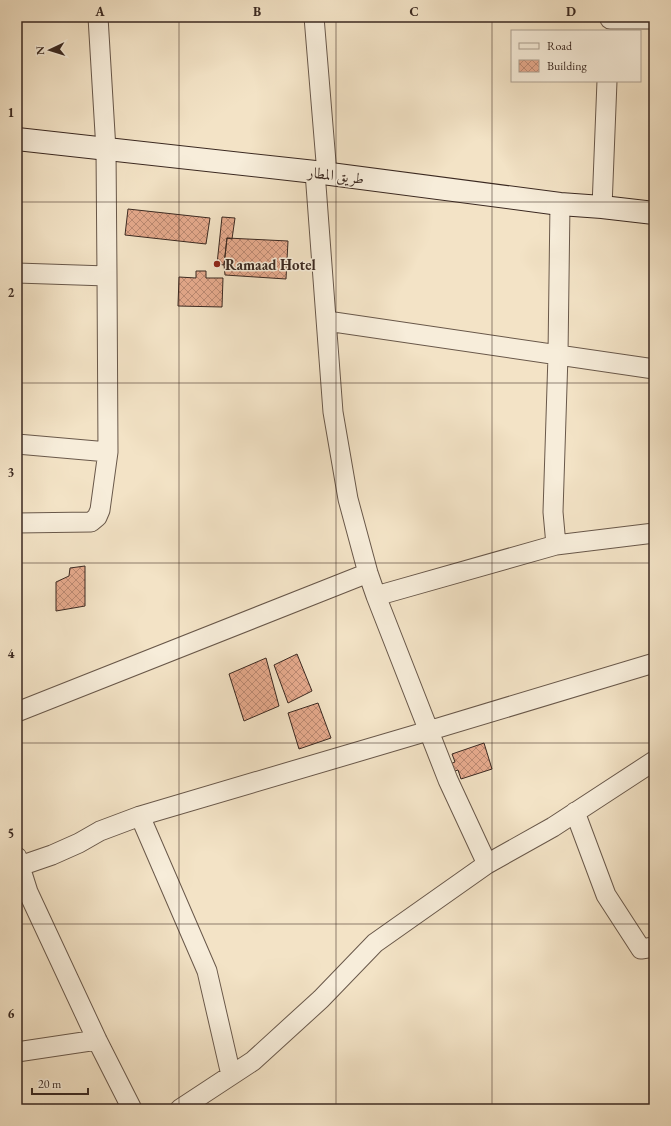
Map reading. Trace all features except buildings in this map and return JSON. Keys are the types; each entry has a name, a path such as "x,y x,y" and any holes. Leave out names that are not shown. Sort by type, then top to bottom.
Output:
{"main road":[{"name":"طريق المطار","path":"17,139 321,173 560,204 654,213"}],"street":[{"path":"17,523 91,522 98,517 100,510 108,452 106,150 98,17"},
{"path":"314,17 326,321 333,412 348,499 368,573 376,596 448,780 487,864"},
{"path":"610,22 654,19"},
{"path":"602,207 607,82"},
{"path":"556,545 553,512 558,355 560,204"},
{"path":"17,273 107,276"},
{"path":"326,321 654,369"},
{"path":"17,444 108,452"},
{"path":"376,596 556,545 654,533"},
{"path":"17,712 368,573"},
{"path":"132,1109 22,893 19,862 52,855 79,843 100,831 140,816 654,663"},
{"path":"180,1109 253,1061 321,999 375,943 487,864 553,827 654,761"},
{"path":"575,812 606,895 641,949 654,947"},
{"path":"140,816 207,971 231,1075"},
{"path":"17,1052 97,1040"}],"place":[{"name":"Ramaad Hotel","path":"217,264"}]}
